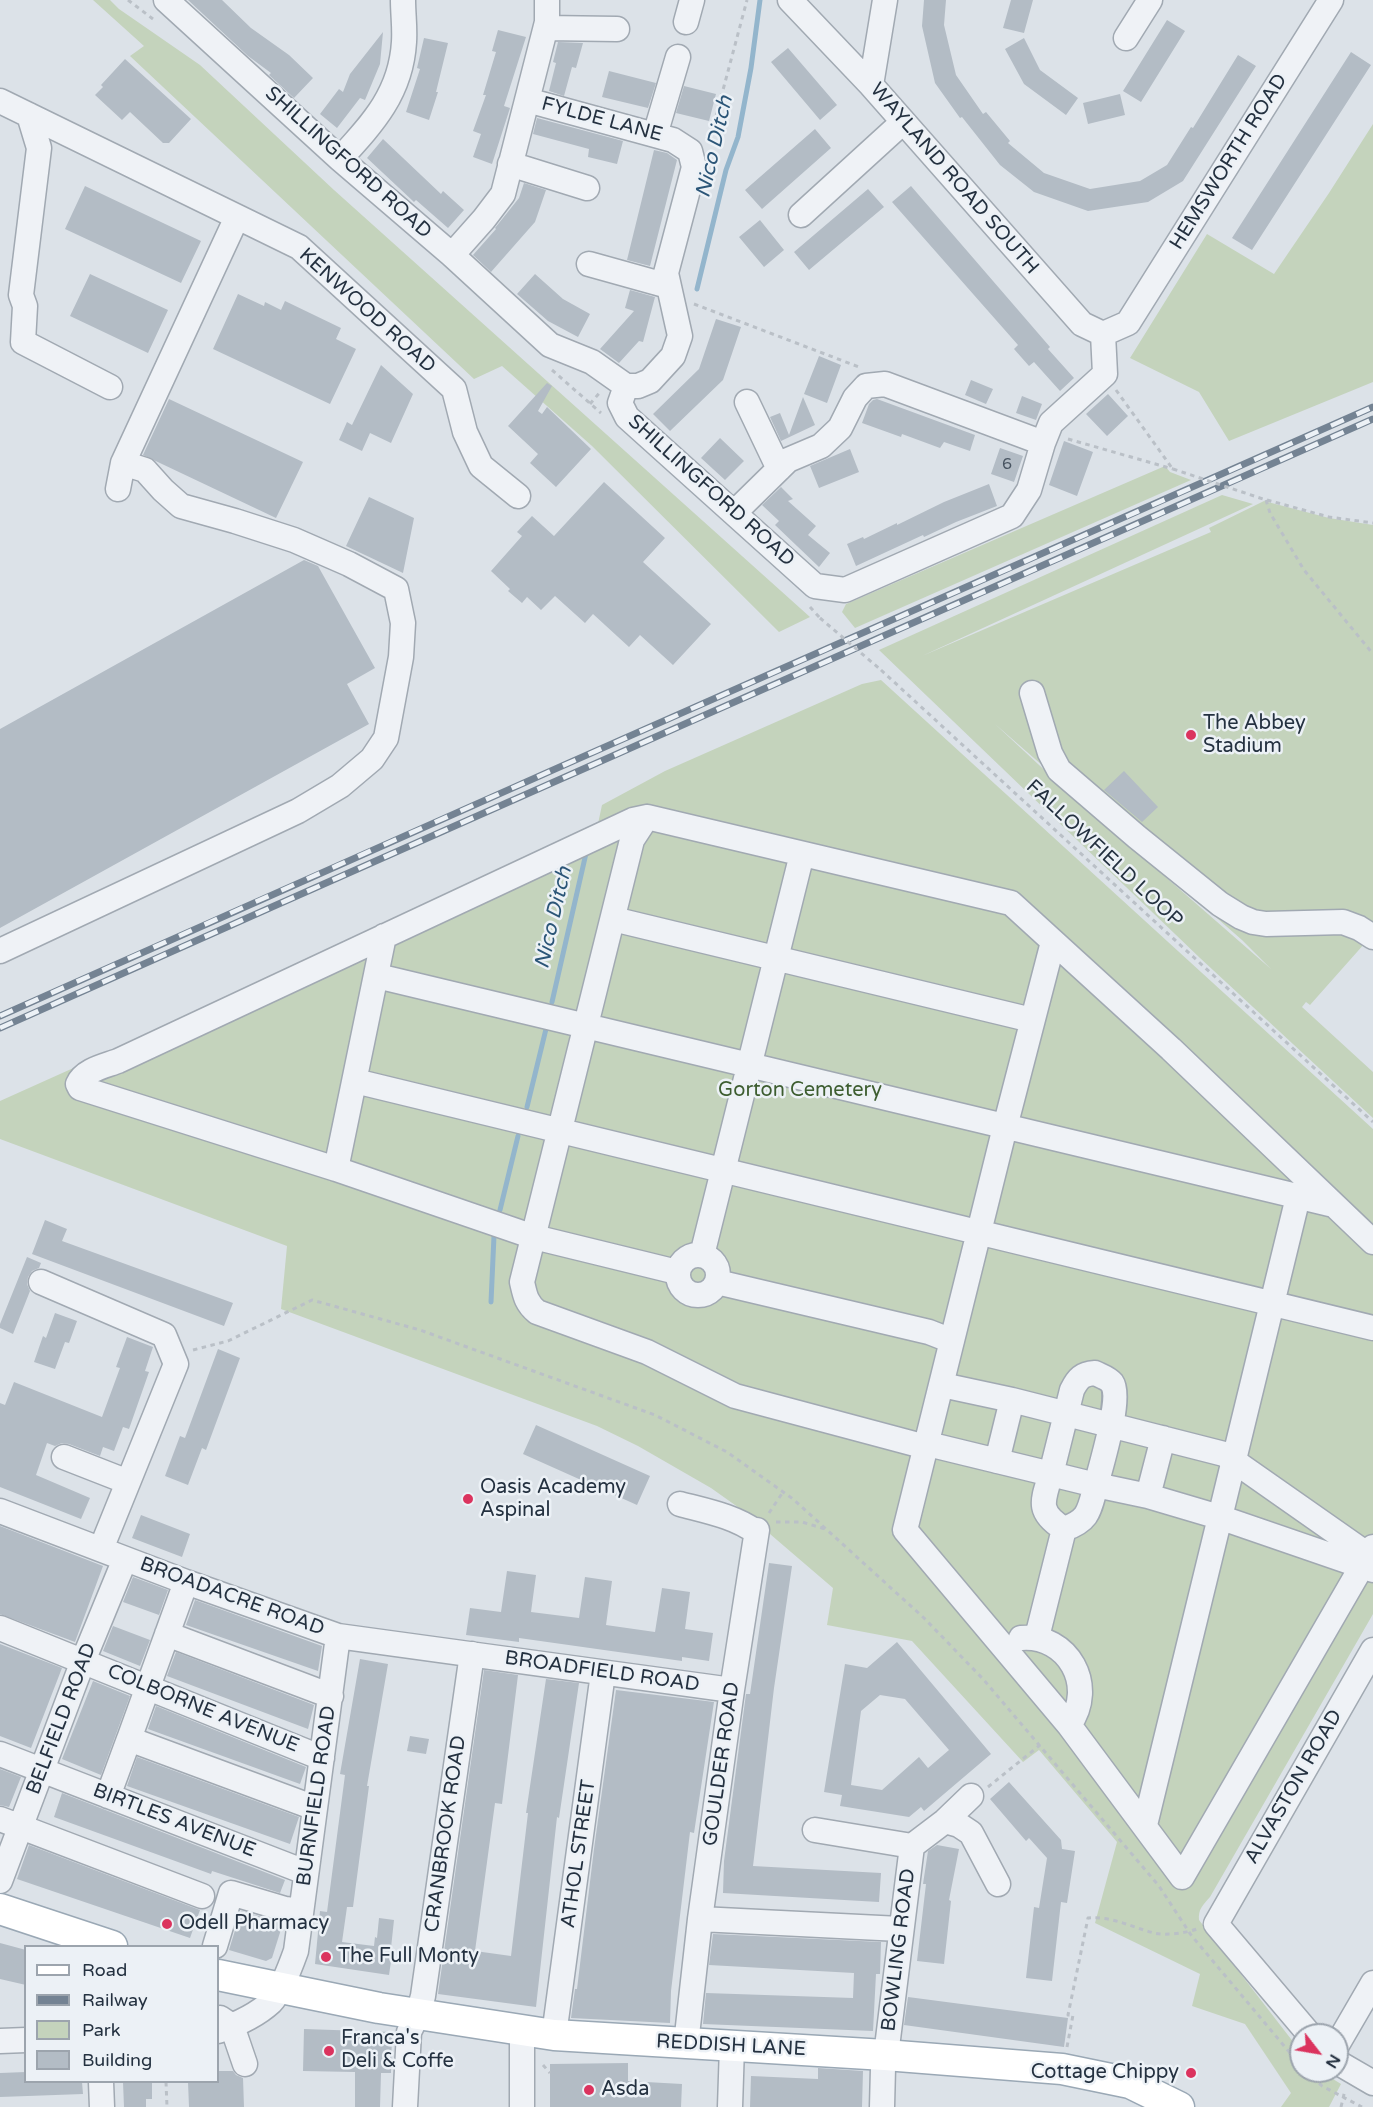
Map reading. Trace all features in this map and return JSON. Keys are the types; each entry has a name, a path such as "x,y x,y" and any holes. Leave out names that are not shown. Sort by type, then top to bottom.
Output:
{"main road":[{"path":"0,1909 106,1945"},
{"name":"REDDISH LANE","path":"219,1975 280,1989 554,2036 885,2055 1062,2069 1130,2083 1179,2107"}],"street":[{"name":"SHILLINGFORD ROAD","path":"166,0 340,159 452,255 550,345 592,362 626,386 620,403 627,417 815,586 845,590 1012,516 1029,490 1051,423 1105,374"},
{"path":"340,159 380,112 393,91 404,42 403,0"},
{"path":"452,255 503,194 546,28 547,0"},
{"name":"WAYLAND ROAD SOUTH","path":"790,0 871,85 1082,324 1103,334"},
{"path":"871,85 885,0"},
{"path":"1126,38 1150,0"},
{"name":"HEMSWORTH ROAD","path":"1103,334 1128,323 1331,0"},
{"path":"546,28 617,30"},
{"path":"655,135 678,57"},
{"name":"FYLDE LANE","path":"527,100 673,140 690,151"},
{"name":"KENWOOD ROAD","path":"0,101 299,247 454,389 465,432 481,466 518,496"},
{"path":"29,115 39,148 21,295 25,306 23,342 110,387"},
{"path":"801,215 903,122"},
{"path":"626,386 638,386 650,381 673,356 680,336 666,273 694,167 690,151"},
{"path":"510,164 587,188"},
{"path":"118,489 123,464 237,217"},
{"path":"590,264 669,290"},
{"path":"1103,334 1105,374"},
{"path":"734,513 788,460 821,446 840,428 855,398 866,386 885,384 1045,438"},
{"path":"747,402 779,469"},
{"path":"0,951 298,811 340,786 372,759 386,738 401,657 403,623 396,589 294,540 181,506 145,470 123,464"},
{"path":"1032,693 1050,753 1059,770 1220,904 1241,918 1252,922 1266,924 1343,922 1373,937"},
{"path":"647,817 632,840 522,1282 529,1306 537,1312 647,1352 735,1396 926,1447 936,1446 1148,1496 1369,1560"},
{"path":"677,1272 534,1237 336,1169 80,1088 78,1084 89,1072 118,1061 633,820 647,817 1011,903 1171,1049 1373,1242"},
{"path":"702,1255 802,854"},
{"path":"613,919 1032,1020"},
{"path":"336,1169 384,936"},
{"path":"1053,942 906,1530 1069,1725 1182,1877 1369,1560"},
{"path":"377,976 1334,1205"},
{"path":"118,1061 124,1102"},
{"path":"355,1081 1373,1328"},
{"path":"1145,1825 1298,1197"},
{"path":"702,1255 709,1258 717,1268 717,1282 709,1293 696,1296 684,1291 679,1285 677,1272 679,1266 689,1257 702,1255"},
{"path":"41,1282 164,1335 176,1364 101,1550"},
{"path":"717,1282 929,1332 952,1341"},
{"path":"1095,1373 1111,1382 1116,1393 1111,1425 1089,1511 1080,1524 1064,1529 1047,1516 1043,1508 1072,1389 1076,1381 1084,1374 1095,1373"},
{"path":"942,1385 1012,1400 1224,1454 1369,1560"},
{"path":"997,1461 1012,1400"},
{"path":"1148,1496 1163,1438"},
{"path":"64,1457 128,1482"},
{"path":"680,1504 758,1529"},
{"name":"BROADACRE ROAD","path":"0,1511 186,1582 338,1636 472,1653"},
{"name":"GOULDER ROAD","path":"686,2044 700,1919 732,1690 758,1529"},
{"path":"1037,1638 1064,1529"},
{"name":"BELFIELD ROAD","path":"0,1881 10,1823 42,1770 125,1559"},
{"path":"108,1796 186,1582"},
{"name":"COLBORNE AVENUE","path":"0,1628 322,1758"},
{"path":"167,1634 331,1696"},
{"name":"BURNFIELD ROAD","path":"280,1989 296,1951 338,1636"},
{"path":"1001,1643 1022,1638 1037,1638 1058,1648 1070,1662 1081,1682 1076,1716 1069,1725"},
{"name":"ALVASTON ROAD","path":"1216,1924 1373,1650"},
{"name":"BROADFIELD ROAD","path":"472,1653 732,1690"},
{"name":"CRANBROOK ROAD","path":"405,2107 409,2032 418,2014 423,1996 472,1653"},
{"name":"ATHOL STREET","path":"554,2036 603,1672"},
{"path":"129,1739 315,1808"},
{"name":"BIRTLES AVENUE","path":"0,1754 305,1872"},
{"path":"815,1830 912,1846 945,1821 970,1796"},
{"path":"945,1821 959,1825 970,1833 998,1884"},
{"path":"10,1823 202,1896"},
{"name":"BOWLING ROAD","path":"882,2107 885,2055 912,1846"},
{"path":"216,1945 231,1893 301,1915"},
{"path":"700,1919 900,1929"},
{"path":"1216,1924 1300,2023"},
{"path":"1349,2024 1373,1983"},
{"path":"245,2064 222,2025 271,2002 280,1989"},
{"path":"522,2031 522,2107"},
{"path":"0,2041 24,2040"},
{"path":"730,2107 732,2046"},
{"path":"1349,2069 1373,2083"},
{"path":"101,2083 102,2107"}],"path":[{"path":"690,151 711,135 747,0"},
{"path":"669,290 867,371 866,386"},
{"path":"1105,374 1173,469"},
{"path":"1045,438 1173,469 1266,500 1329,517 1373,523"},
{"path":"1266,500 1270,513 1304,570 1373,654"},
{"name":"FALLOWFIELD LOOP","path":"813,610 1373,1122"},
{"path":"173,1356 228,1341 312,1300 420,1330 656,1415 727,1452 783,1492 827,1530 947,1641 983,1679 1159,1886 1189,1932 1289,2052"},
{"path":"758,1529 783,1492"},
{"path":"758,1529 773,1522 802,1522 827,1530"},
{"path":"970,1796 983,1791 1040,1745"},
{"path":"1066,2052 1073,2015 1068,2015 1088,1918 1104,1917 1156,1934 1189,1932 1216,1924"},
{"path":"166,2083 167,2107"},
{"path":"1319,2083 1362,2107"},
{"path":"1341,2107 1344,2098"}],"green space":[{"path":"93,0 110,0 119,9 200,65 334,190 810,617 779,632 592,446 502,366 474,379 130,56 144,46"},
{"path":"1373,124 1373,382 1229,441 1199,392 1130,358 1207,234 1274,274"},
{"path":"1165,466 1170,472 1191,480 855,628 842,612 846,604"},
{"name":"The Abbey Stadium","path":"1222,495 1253,504 922,656 1211,532 1209,528 1264,501 1329,518 1373,525 1373,934 1310,1005 1306,1002 1302,1007 1373,1072 1373,1118 1200,958 879,650","holes":["995,724 1242,940 1271,969 1067,791"]},
{"name":"Gorton Cemetery","path":"881,680 1373,1129 1373,1614 1199,1913 1199,1920 1289,2036 1289,2083 1341,2084 1329,2107 1281,2107 1291,2093 1245,2024 1192,2006 1200,1974 1095,1923 1117,1842 1039,1750 1023,1762 912,1641 827,1625 833,1588 742,1510 711,1488 638,1446 597,1426 281,1309 287,1246 0,1139 0,1101 596,833 602,805 665,771 862,684"}],"building":[{"path":"188,0 222,0 251,28 289,55 313,78 294,98 269,75 271,73 248,56"},
{"path":"924,0 946,0 944,25 956,75 983,114 986,112 1010,141 1008,143 1044,173 1090,189 1140,181 1167,165 1238,55 1256,66 1183,181 1148,202 1088,211 1034,192 1000,165 962,117 960,118 935,83 922,26"},
{"path":"1011,0 1033,0 1024,33 1003,28"},
{"path":"1167,20 1185,31 1141,102 1123,91"},
{"path":"498,30 526,37 504,106 510,108 492,164 473,157 481,134 473,131 486,95 483,95 496,52 492,51"},
{"path":"383,32 380,64 365,100 360,98 337,128 320,114 339,89 343,92 350,74"},
{"path":"424,38 448,43 436,92 438,92 429,120 406,112 420,69 417,68"},
{"path":"1024,38 1040,70 1078,98 1066,115 1024,84 1005,49"},
{"path":"558,42 583,43 576,68 572,67 564,96 549,91 556,63 553,62"},
{"path":"788,48 837,105 820,120 771,62"},
{"path":"1351,52 1371,65 1252,250 1232,238"},
{"path":"125,59 191,119 169,143 163,143 130,112 122,120 95,95"},
{"path":"609,71 656,83 648,108 602,97"},
{"path":"684,86 716,94 709,121 676,113"},
{"path":"1120,94 1125,115 1088,124 1083,103"},
{"path":"537,118 623,141 617,164 588,157 589,149 533,134"},
{"path":"815,129 831,148 762,209 745,190"},
{"path":"383,139 441,194 443,191 464,210 448,228 416,200 414,202 367,158"},
{"path":"654,150 667,153 677,160 650,266 627,260"},
{"path":"524,183 546,190 535,222 491,272 473,255 519,198"},
{"path":"85,186 201,241 181,283 65,229"},
{"path":"911,186 1074,378 1060,391 1034,362 1029,366 1014,349 1018,345 892,202"},
{"path":"868,189 884,207 809,270 794,252"},
{"path":"760,220 784,250 764,267 739,237"},
{"path":"90,274 168,310 148,353 70,316"},
{"path":"535,274 563,299 590,314 578,337 548,321 517,294"},
{"path":"630,290 655,297 643,342 639,341 619,363 600,349 634,311 625,308"},
{"path":"238,294 264,306 265,302 281,310 285,301 341,328 336,339 356,349 330,404 213,349"},
{"path":"716,319 741,327 723,380 670,431 653,414 699,369"},
{"path":"819,356 841,365 827,403 804,394"},
{"path":"381,365 413,394 391,443 370,433 362,451 339,440 347,422 352,425"},
{"path":"971,380 993,389 986,404 965,395"},
{"path":"547,383 552,386 538,411 542,414 547,407 591,449 556,487 530,463 538,454 508,426"},
{"path":"1108,394 1128,416 1107,436 1086,414"},
{"path":"1022,396 1042,404 1036,420 1016,413"},
{"path":"803,397 815,425 781,441 770,417 780,413 789,435"},
{"path":"169,399 303,462 276,518 143,455"},
{"path":"877,399 975,435 970,451 944,442 940,448 862,423 869,404"},
{"path":"720,438 744,461 725,480 701,458"},
{"path":"1064,441 1093,452 1077,496 1049,485"},
{"path":"1000,448 1023,456 1014,482 991,474"},
{"path":"850,449 859,472 819,488 810,466"},
{"path":"604,482 665,538 643,562 711,624 673,665 640,635 629,647 593,614 585,623 555,596 541,610 527,597 522,603 491,571 522,536 517,532 532,516 554,536"},
{"path":"989,484 997,506 924,537 923,535 856,566 847,544 863,537 864,539"},
{"path":"781,487 793,499 788,501 816,526 808,535 830,553 819,567 775,525 779,521 762,505"},
{"path":"369,497 414,518 403,573 346,546"},
{"path":"304,560 318,566 375,668 347,684 369,724 0,928 0,729"},
{"path":"1124,771 1158,807 1142,822 1104,790"},
{"path":"45,1220 67,1229 62,1241 233,1303 224,1326 32,1254"},
{"path":"27,1257 41,1263 39,1268 32,1271 28,1277 27,1284 30,1291 13,1334 0,1328 0,1324"},
{"path":"55,1313 77,1321 69,1343 65,1342 55,1369 34,1362 43,1336 46,1338"},
{"path":"127,1337 153,1347 145,1371 149,1372 129,1429 123,1427 114,1451 103,1447 100,1456 69,1444 62,1443 55,1446 47,1443 36,1475 90,1498 81,1519 0,1487 0,1403 5,1405 14,1382 102,1417 120,1368 116,1367"},
{"path":"218,1349 240,1358 206,1450 202,1448 188,1485 165,1476 180,1436 185,1438"},
{"path":"536,1425 650,1476 637,1505 523,1454"},
{"path":"141,1515 190,1534 182,1557 132,1538"},
{"path":"0,1526 103,1566 75,1642 0,1614"},
{"path":"769,1563 792,1566 774,1688 753,1866 881,1873 879,1902 723,1893 724,1861 746,1694 750,1694"},
{"path":"507,1571 536,1575 531,1612 579,1618 585,1577 612,1581 606,1625 655,1632 662,1588 690,1592 685,1629 713,1633 709,1661 682,1657 682,1661 519,1638 519,1642 466,1635 470,1608 501,1612"},
{"path":"133,1577 168,1590 159,1615 123,1602"},
{"path":"195,1600 322,1646 318,1671 186,1625"},
{"path":"113,1626 150,1640 140,1666 103,1651"},
{"path":"897,1642 991,1754 924,1811 921,1807 909,1817 840,1806 842,1795 824,1792 845,1664 867,1668","holes":["880,1695 905,1699 949,1750 928,1768 919,1757 882,1790 851,1785 861,1711"]},
{"path":"0,1644 62,1668 31,1748 0,1736"},
{"path":"176,1652 314,1705 308,1729 167,1676"},
{"path":"360,1659 388,1664 367,1786 369,1786 353,1907 347,1907 342,1942 374,1946 379,1918 394,1920 389,1975 315,1964 320,1911 327,1912 345,1775 340,1774"},
{"path":"484,1670 518,1675 502,1804 495,1803 475,1951 511,1956 528,1813 526,1813 546,1679 579,1683 559,1818 557,1817 536,2007 438,1994"},
{"path":"93,1681 130,1696 101,1775 62,1759"},
{"path":"616,1690 714,1702 694,1833 690,1832 671,1991 670,2023 571,2018 575,1989 577,1989"},
{"path":"156,1706 306,1767 300,1784 148,1729"},
{"path":"410,1736 429,1739 426,1754 407,1751"},
{"path":"137,1757 299,1817 290,1844 127,1786"},
{"path":"0,1769 21,1777 9,1807 0,1805"},
{"path":"1009,1782 1061,1840 1062,1849 1075,1851 1067,1903 1061,1902 1052,1981 1026,1978 1034,1907 1039,1908 1047,1858 1029,1838 1026,1841 990,1799"},
{"path":"62,1793 285,1880 280,1893 212,1871 211,1874 54,1817"},
{"path":"29,1845 200,1910 190,1938 17,1879"},
{"path":"937,1845 959,1849 949,1900 951,1901 944,1964 917,1961 928,1851"},
{"path":"241,1911 283,1923 272,1958 266,1961 229,1950"},
{"path":"713,1934 881,1942 880,1974 876,1974 873,2031 703,2024 706,1993 853,1998 854,1973 709,1965"},
{"path":"0,1943 24,1949 24,1985 0,1979"},
{"path":"908,1997 1068,2018 1064,2047 904,2025"},
{"path":"304,2029 392,2032 391,2073 381,2073 380,2107 355,2107 355,2072 303,2071"},
{"name":"Asda","path":"628,2063 628,2081 682,2084 681,2107 550,2107 550,2064"},
{"path":"818,2068 863,2071 862,2107 750,2107 751,2076 818,2079"},
{"path":"219,2071 233,2071 243,2078 244,2107 189,2107 188,2083 219,2083"},
{"path":"24,2072 24,2083 82,2083 83,2094 0,2097 0,2073"},
{"path":"123,2083 152,2083 152,2099 146,2099 146,2107 124,2107"}],"waterway":[{"name":"Nico Ditch","path":"697,289 726,170 738,137 751,68 760,0"},
{"name":"Nico Ditch","path":"552,1002 587,849"},
{"name":"Nico Ditch","path":"527,1107 546,1029"},
{"name":"Nico Ditch","path":"500,1210 518,1136"},
{"name":"Nico Ditch","path":"491,1302 494,1236"}],"railway":[{"path":"0,1016 1373,407"},
{"path":"0,1028 1373,419"}],"place":[{"name":"The Abbey Stadium","path":"1191,735"},
{"name":"Oasis Academy Aspinal","path":"468,1499"},
{"name":"Odell Pharmacy","path":"167,1924"},
{"name":"The Full Monty","path":"326,1957"},
{"name":"Franca's Deli & Coffe","path":"329,2051"},
{"name":"Cottage Chippy","path":"1191,2073"},
{"name":"Asda","path":"589,2090"}]}
